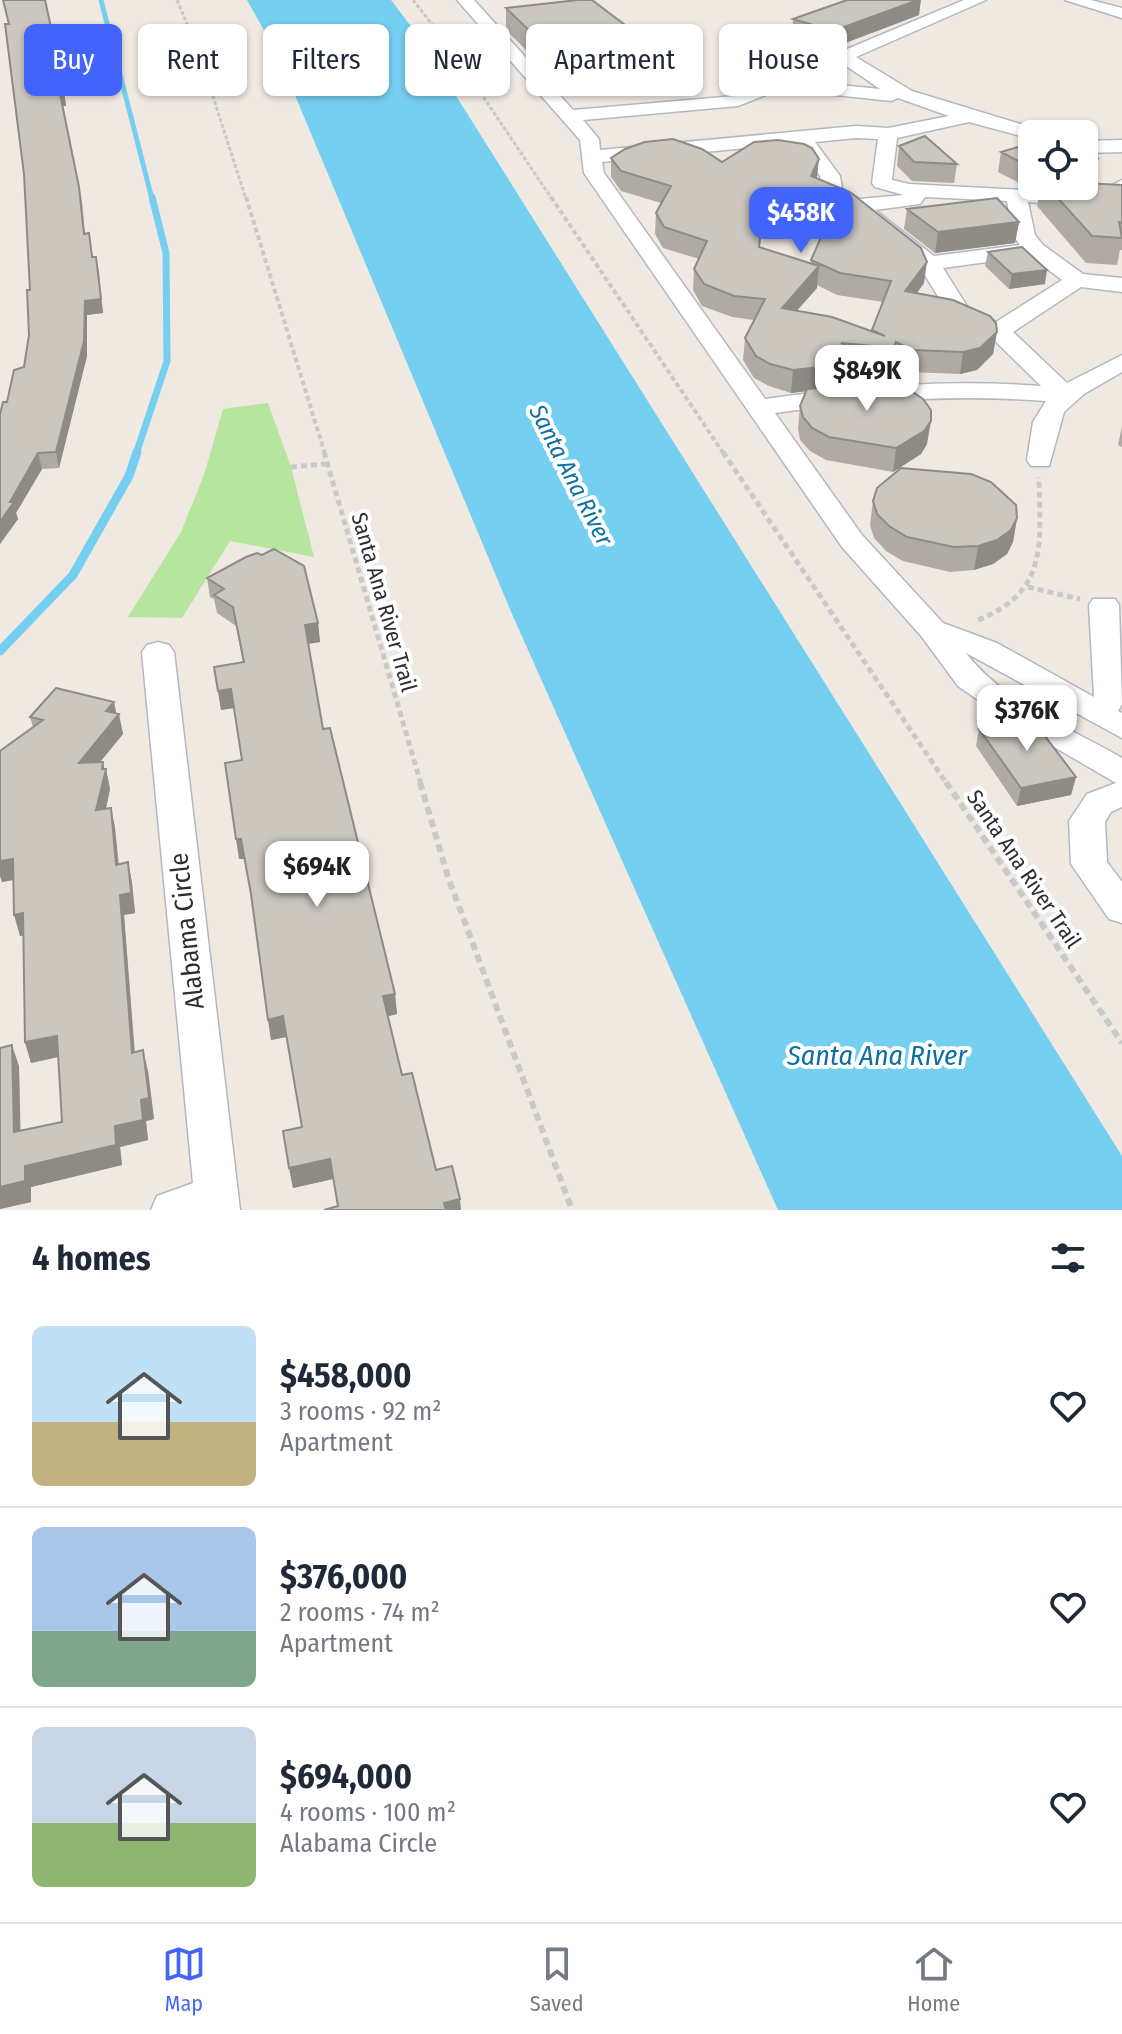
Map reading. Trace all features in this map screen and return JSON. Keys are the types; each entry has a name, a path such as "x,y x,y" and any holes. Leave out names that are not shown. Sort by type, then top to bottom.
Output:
{"street":[{"path":"465,0 589,139 594,173 757,408 852,541 933,630 969,679 990,695 1122,773"},
{"path":"847,53 978,0"},
{"path":"1073,0 1122,13"},
{"path":"847,60 859,73 926,100 1018,129"},
{"path":"847,93 926,100"},
{"path":"570,116 738,101 752,96"},
{"path":"621,154 701,133 735,118 764,96"},
{"path":"591,157 856,132 888,134 942,125 971,115"},
{"path":"888,134 882,183 915,195 938,209 1083,199 1118,192"},
{"path":"802,137 830,176 832,192 857,206 929,263 945,295 961,316 998,331 1065,395"},
{"path":"1113,146 1122,173"},
{"path":"857,206 915,195"},
{"path":"1018,205 1024,235 1035,250 1077,280 1122,285"},
{"path":"929,263 1035,250"},
{"path":"998,331 1077,280"},
{"path":"1040,460 1039,436 1048,413 1065,395 1122,362"},
{"path":"757,408 872,392 997,390 1065,395"},
{"path":"1104,605 1111,720"},
{"path":"933,630 986,650 1111,720"},
{"name":"Alabama Circle","path":"158,652 216,1202"},
{"path":"1122,793 1099,803 1087,821 1089,864 1122,909"},
{"path":"173,1210 216,1202"}],"path":[{"name":"Santa Ana River Trail","path":"177,0 198,50 252,210 448,877 572,1210"},
{"name":"Santa Ana River Trail","path":"413,0 449,46 1122,1043"},
{"path":"933,630 999,614 1028,587 1040,554 1040,460"},
{"path":"291,467 326,464"},
{"path":"1028,587 1104,605"}],"green space":[{"path":"268,403 291,467 314,557 230,541 182,618 128,617 181,532 204,475 223,409"}],"water":[{"name":"Santa Ana River","path":"247,0 391,0 409,24 405,24 405,96 456,96 1122,1156 1122,1210 778,1210 512,614 295,96 389,96 389,24 263,24 263,28"}],"building":[{"path":"3,0 45,0 50,24 24,24 24,96 60,96 79,187 84,234 89,233 92,257 96,257 101,299 85,301 84,341 56,452 38,453 10,502 14,502 0,522 0,414 3,402 7,402 14,370 24,367 29,335 27,290 30,290 24,174 5,24 9,24"},
{"path":"592,0 624,24 526,24 526,27 506,8"},
{"path":"847,0 918,0 847,26 810,24 793,19"},
{"path":"925,136 957,164 914,162 899,146"},
{"path":"673,139 702,149 722,162 754,142 778,140 812,148 819,159 811,176 850,192 921,248 927,262 905,291 953,300 990,316 996,323 997,332 980,348 963,352 912,350 896,342 894,348 841,343 862,357 857,363 793,370 770,364 756,356 745,338 765,299 734,296 704,284 694,269 707,241 664,227 656,213 671,186 621,171 611,158 645,142","holes":["764,199 796,212 829,219 811,260 840,273 891,281 872,330 885,336 832,317 782,308 819,266 759,247"]},
{"path":"1018,147 1018,161 1001,152"},
{"path":"1098,184 1122,185 1122,223 1119,222 1122,238 1092,236 1060,200 1098,200"},
{"path":"997,198 1019,222 938,232 907,209"},
{"path":"1022,247 1047,270 1012,274 988,252"},
{"path":"884,382 903,385 923,399 931,410 931,421 924,431 896,448 829,437 812,428 803,417 800,406 807,389"},
{"path":"901,468 971,474 991,482 1016,505 1017,518 1011,530 997,540 978,546 954,547 907,537 877,514 873,501 877,488"},
{"path":"274,549 304,566 318,623 305,625 323,729 330,728 395,994 383,996 402,1075 412,1073 436,1170 452,1166 460,1199 444,1203 446,1210 324,1210 338,1206 330,1159 289,1168 283,1131 302,1127 283,1016 268,1020 251,894 241,839 236,839 225,763 242,760 231,689 218,691 214,667 244,662 233,607 214,595 224,589 207,578 246,557 257,553 262,555"},
{"path":"56,688 114,702 106,711 119,714 79,763 103,762 102,769 106,769 96,810 111,808 116,865 128,862 131,893 120,895 132,1053 143,1050 149,1098 141,1100 143,1120 115,1126 116,1145 25,1166 25,1181 0,1187 0,1048 12,1045 14,1132 62,1122 57,1036 25,1042 23,913 14,915 13,859 0,861 0,751 43,720 30,717"},
{"path":"1032,719 1076,777 1021,788 979,729"}],"waterway":[{"path":"101,0 152,199"},
{"path":"136,454 167,361 166,253 152,197"},
{"path":"0,651 73,575 129,476 137,452"}]}
